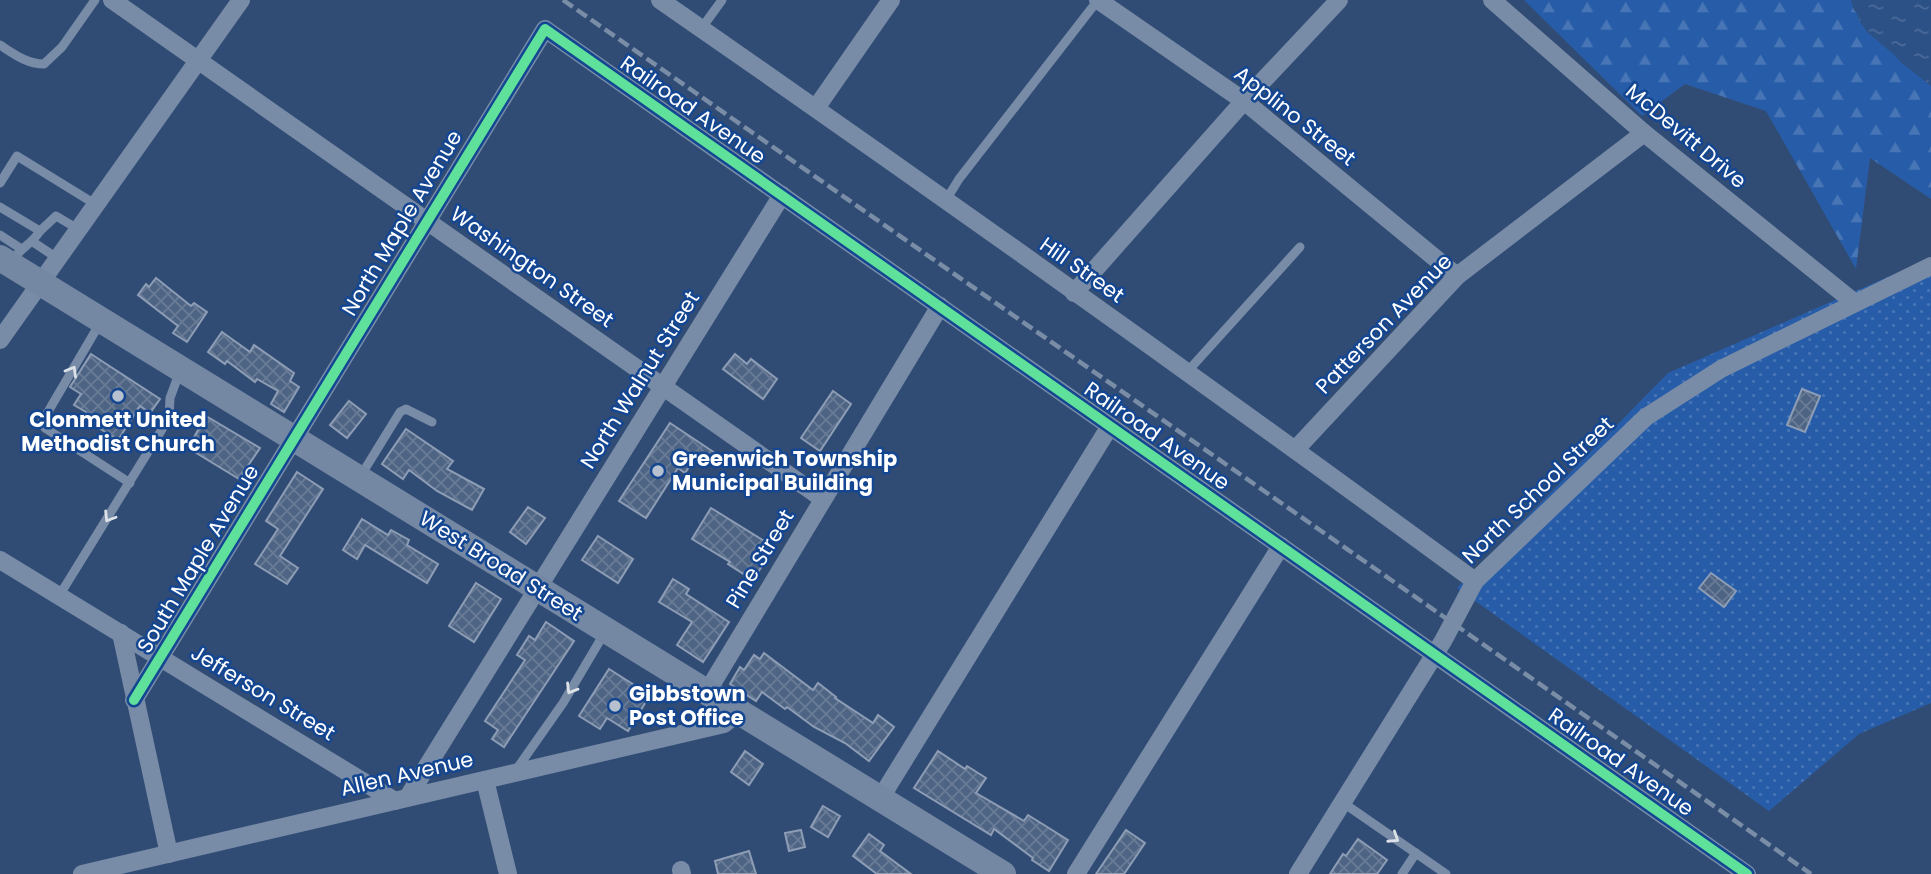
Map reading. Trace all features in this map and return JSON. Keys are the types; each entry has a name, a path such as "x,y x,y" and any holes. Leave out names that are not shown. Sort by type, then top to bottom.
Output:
{"main road":[{"name":"West Broad Street","path":"10,256 40,283 101,321 1003,874"}],"street":[{"name":"Washington Street","path":"112,0 823,499"},
{"path":"0,340 242,0"},
{"name":"Hill Street","path":"660,0 1296,449 1475,581"},
{"path":"816,108 891,0"},
{"name":"Applino Street","path":"1099,0 1244,101 1457,276"},
{"path":"1074,293 1244,101 1339,0"},
{"name":"McDevitt Drive","path":"1492,0 1644,133 1855,303"},
{"name":"Railroad Avenue","path":"545,29 1739,871"},
{"name":"North Maple Avenue","path":"293,439 545,29"},
{"name":"Patterson Avenue","path":"1296,449 1457,276 1644,133"},
{"name":"North Walnut Street","path":"402,799 538,589 782,195"},
{"name":"North School Street","path":"1299,874 1434,654 1475,581 1646,417 1721,369 1931,265"},
{"name":"Pine Street","path":"707,692 940,306"},
{"path":"880,799 1110,426"},
{"name":"South Maple Avenue","path":"135,700 293,439"},
{"path":"1076,874 1281,546"},
{"name":"Jefferson Street","path":"0,560 402,799"},
{"path":"121,633 169,854"},
{"name":"Allen Avenue","path":"82,874 724,724 740,712"},
{"path":"485,780 508,874"}],"lane":[{"path":"0,46 24,60 44,64 62,47 95,0"},
{"path":"701,29 722,0"},
{"path":"946,201 959,178 1099,0"},
{"path":"0,183 17,156 95,204"},
{"path":"0,207 40,231"},
{"path":"0,235 10,256 33,242 40,231 57,216 78,229"},
{"path":"33,242 57,258"},
{"path":"1187,372 1300,247"},
{"path":"101,321 42,422 46,428 130,483"},
{"path":"59,596 169,418 170,398 181,369"},
{"path":"359,479 400,412 407,409 432,422"},
{"path":"514,773 563,703 606,630"},
{"path":"1342,802 1446,874"},
{"path":"1402,874 1416,853"}],"green space":[{"path":"1524,0 1851,0 1854,10 1901,62 1931,86 1931,199 1870,158 1856,269 1766,111 1685,84 1642,116"},
{"path":"1931,258 1931,703 1859,734 1769,811 1457,588 1668,373"}],"water":[{"path":"1851,0 1931,0 1931,86 1867,32"}],"building":[{"path":"156,278 191,306 194,303 207,312 187,342 173,333 178,326 138,295 146,284 149,287"},
{"path":"222,332 250,352 254,345 294,373 290,381 299,387 284,412 271,404 278,391 257,379 255,382 227,361 225,364 208,352"},
{"name":"Clonmett United Methodist Church","path":"91,354 160,399 150,413 140,406 118,440 94,425 98,419 74,405 81,394 70,387"},
{"path":"735,354 747,364 751,359 777,379 763,399 723,369"},
{"path":"1802,389 1820,396 1805,432 1787,425"},
{"path":"833,391 851,404 820,451 801,438"},
{"path":"349,401 366,414 347,438 330,425"},
{"path":"206,416 260,448 239,479 188,448"},
{"name":"Greenwich Township Municipal Building","path":"670,423 715,453 709,463 697,455 685,473 678,468 646,518 619,501"},
{"path":"406,429 453,461 447,469 484,489 472,510 437,491 409,470 403,479 382,464"},
{"path":"297,472 323,489 280,556 298,568 287,584 255,564 278,529 266,521"},
{"path":"528,507 545,518 526,544 510,532"},
{"path":"711,508 774,547 753,580 728,564 730,562 692,539"},
{"path":"362,519 388,535 391,530 409,540 407,545 438,564 427,583 365,545 357,559 343,550"},
{"path":"598,536 633,559 618,583 582,560"},
{"path":"1711,573 1736,591 1724,607 1699,588"},
{"path":"673,579 689,589 686,594 729,622 703,662 677,645 692,622 659,602"},
{"path":"476,583 501,599 474,642 449,626"},
{"path":"546,622 574,641 504,747 492,739 498,730 485,721 525,660 517,655 529,636 535,640"},
{"path":"764,653 813,690 818,683 835,698 873,723 878,715 894,727 869,761 845,743 814,727 762,692 756,701 730,684 740,667 744,670 754,655 760,659"},
{"name":"Gibbstown Post Office","path":"609,669 650,695 628,731 607,718 600,729 579,716"},
{"path":"745,751 763,764 749,785 731,772"},
{"path":"938,751 965,769 967,766 986,778 976,793 1024,821 1028,815 1068,840 1049,871 994,829 991,835 914,788"},
{"path":"823,806 840,816 828,837 811,827"},
{"path":"801,830 805,847 789,851 785,833"},
{"path":"1126,830 1145,843 1124,874 1096,874"},
{"path":"869,834 884,845 880,851 911,874 877,874 853,856"},
{"path":"1358,839 1387,860 1377,874 1330,874 1343,854 1346,856"},
{"path":"749,851 756,874 718,874 715,861"}],"railway":[{"path":"563,0 1811,874"}],"cycle path":[{"path":"134,700 545,29 1747,874"}],"place":[{"name":"Clonmett United Methodist Church","path":"118,396"},
{"name":"Greenwich Township Municipal Building","path":"658,471"},
{"name":"Gibbstown Post Office","path":"615,706"}]}
